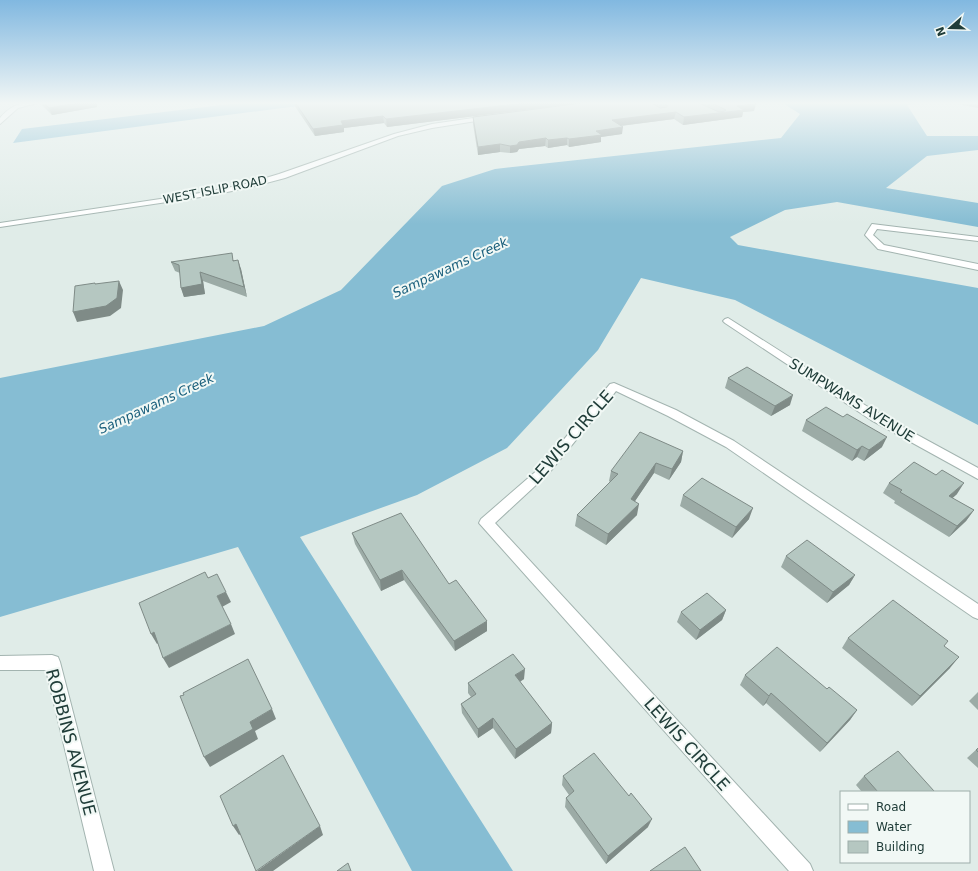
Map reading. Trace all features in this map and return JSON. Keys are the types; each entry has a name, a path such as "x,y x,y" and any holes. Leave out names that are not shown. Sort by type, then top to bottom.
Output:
{"street":[{"name":"WEST ISLIP ROAD","path":"0,225 207,194 247,186 282,176 375,143"},
{"path":"978,239 875,226 869,235 882,247 978,266"},
{"name":"SUMPWAMS AVENUE","path":"728,321 875,417 978,474"},
{"name":"LEWIS CIRCLE","path":"803,871 486,523 545,470 614,386 730,444 978,612"},
{"name":"ROBBINS AVENUE","path":"0,663 52,662 104,871"}],"water":[{"name":"Sampawams Creek","path":"738,143 978,143 978,150 927,156 886,188 978,203 978,227 837,202 785,210 730,237 738,245 978,288 978,425 735,300 641,278 598,350 507,448 417,495 300,537 513,871 412,871 238,547 0,617 0,378 264,326 341,290 442,186 495,169"}],"building":[{"path":"477,143 519,143 517,145 510,146 500,144 478,147"},
{"path":"232,253 233,261 238,260 244,287 200,272 202,284 181,288 179,265 171,262"},
{"path":"119,281 117,298 106,306 73,312 75,286"},
{"path":"747,367 793,395 775,406 728,378"},
{"path":"826,407 843,417 847,414 887,437 869,450 862,446 857,450 806,420"},
{"path":"640,432 683,451 672,469 656,463 631,499 639,504 608,534 577,515 618,474 611,471"},
{"path":"914,462 936,475 942,470 964,483 949,496 974,510 957,526 900,492 902,490 889,483"},
{"path":"702,478 753,508 736,527 683,495"},
{"path":"401,513 449,584 456,580 487,621 454,641 402,570 380,580 352,533"},
{"path":"807,540 855,575 833,592 786,556"},
{"path":"205,572 208,578 217,574 226,592 217,596 231,624 163,658 154,632 151,634 139,603"},
{"path":"707,593 726,610 700,630 681,612"},
{"path":"893,600 948,641 944,646 959,657 920,696 848,638"},
{"path":"777,647 827,689 829,687 857,710 827,743 771,693 769,696 745,675"},
{"path":"513,654 525,669 515,675 552,723 516,749 493,718 478,729 461,704 476,694 468,683"},
{"path":"248,659 272,709 250,722 253,729 204,757 180,696 184,695 183,693"},
{"path":"898,751 934,791 877,791 864,776"},
{"path":"594,753 629,796 631,793 652,819 608,856 566,798 574,791 563,776"},
{"path":"283,755 320,826 256,871 236,824 233,826 220,796"},
{"path":"685,847 701,871 650,871"},
{"path":"348,863 351,871 337,871"}]}
